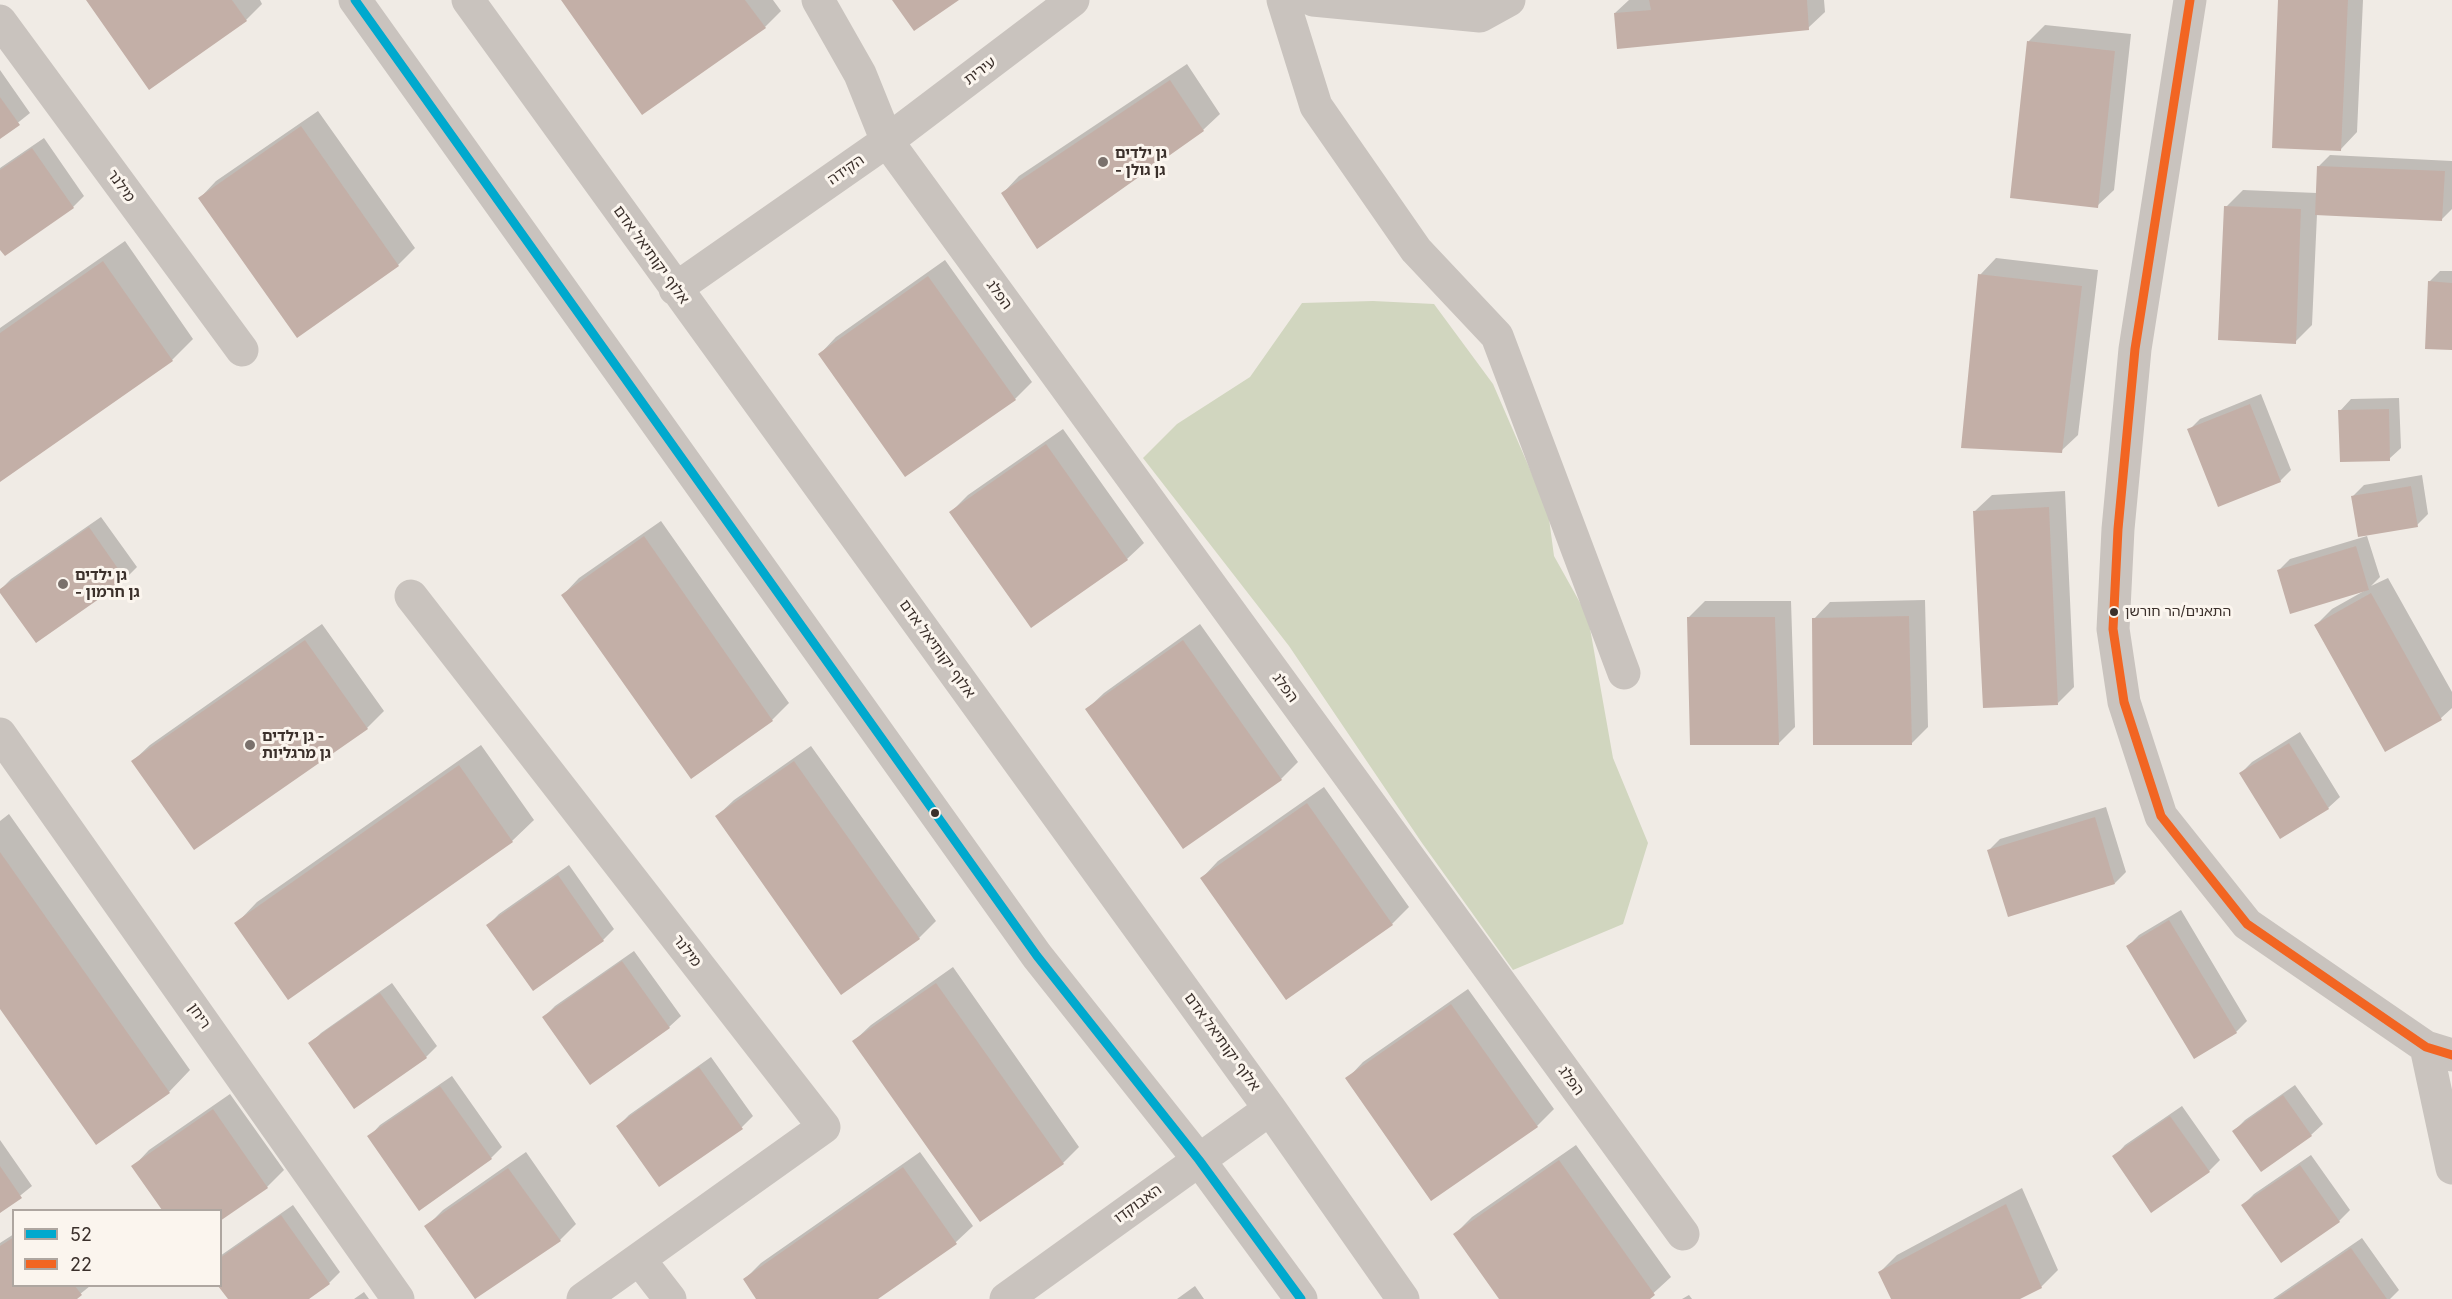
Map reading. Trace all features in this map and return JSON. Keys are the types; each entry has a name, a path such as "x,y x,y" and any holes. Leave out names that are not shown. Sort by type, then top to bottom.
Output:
{"street":[{"path":"355,0 1037,956 1198,1160 1301,1299"},
{"name":"אלוף יקותיאל אדם","path":"468,0 1270,1108 1403,1299"},
{"path":"818,0 860,74 887,141"},
{"name":"עירית","path":"887,141 1073,0"},
{"path":"1282,0 1316,106 1416,250 1497,336 1624,673"},
{"path":"1313,0 1480,16 1509,0"},
{"path":"2190,0 2135,349 2118,530 2114,629 2124,702 2161,816 2247,924 2439,1051 2452,1168"},
{"name":"מילנר","path":"0,21 242,350"},
{"name":"הקידה","path":"675,289 887,141"},
{"name":"הפלג","path":"887,141 1683,1234"},
{"name":"מילנר","path":"411,596 824,1127 583,1299"},
{"name":"ריחן","path":"0,734 398,1299"},
{"name":"האבוקדו","path":"1006,1299 1270,1108"},
{"path":"639,1259 670,1299"}],"green space":[{"path":"1373,301 1434,304 1493,384 1548,511 1554,556 1588,617 1613,758 1648,843 1623,924 1513,970 1422,843 1289,646 1143,458 1177,424 1250,377 1302,303"}],"building":[{"path":"86,0 232,0 247,21 149,90"},
{"path":"561,0 745,0 766,28 642,115"},
{"path":"892,0 959,0 914,31"},
{"path":"1649,0 1807,0 1809,30 1617,49 1614,13 1651,10"},
{"path":"2278,0 2348,0 2341,151 2272,148"},
{"path":"2027,41 2115,51 2098,208 2010,198"},
{"name":"גן ילדים - גן גולן","path":"1170,80 1204,131 1037,249 1001,193"},
{"path":"0,97 20,125 0,139"},
{"path":"301,126 399,266 297,338 198,198"},
{"path":"32,148 74,208 5,256 0,250 0,170"},
{"path":"2317,166 2445,171 2442,221 2315,215"},
{"path":"2224,206 2301,209 2296,344 2218,340"},
{"path":"103,261 173,361 0,482 0,333"},
{"path":"1978,274 2082,286 2062,453 1961,448"},
{"path":"928,276 1016,400 905,477 818,354"},
{"path":"2428,281 2452,283 2452,350 2425,349"},
{"path":"2250,404 2281,482 2218,507 2187,429"},
{"path":"2389,409 2390,461 2340,462 2338,410"},
{"path":"1046,444 1128,560 1031,628 949,512"},
{"path":"2411,486 2418,527 2358,537 2351,496"},
{"path":"2049,507 2058,705 1983,708 1973,511"},
{"name":"גן ילדים - גן חרמון","path":"89,527 126,580 36,643 0,593 0,589"},
{"path":"644,536 773,721 691,779 561,595"},
{"path":"2356,546 2369,590 2290,614 2277,570"},
{"path":"2371,593 2442,720 2385,752 2314,625"},
{"path":"1909,616 1912,745 1813,745 1812,618"},
{"path":"1687,617 1775,617 1779,745 1690,745"},
{"name":"גן ילדים - גן מרגליות","path":"305,640 368,729 194,850 131,761"},
{"path":"1183,640 1282,780 1183,849 1085,709"},
{"path":"2289,743 2329,809 2280,839 2239,773"},
{"path":"794,761 920,939 841,995 715,816"},
{"path":"459,765 513,842 288,1000 234,923"},
{"path":"1307,803 1393,925 1286,1000 1200,878"},
{"path":"2095,817 2115,884 2008,917 1987,850"},
{"path":"0,852 170,1093 96,1145 0,1009"},
{"path":"558,875 604,941 533,991 486,925"},
{"path":"2169,920 2237,1033 2194,1059 2126,946"},
{"path":"622,961 670,1028 590,1085 542,1017"},
{"path":"936,983 1064,1164 980,1222 852,1041"},
{"path":"380,993 427,1058 354,1109 308,1043"},
{"path":"1451,1004 1538,1127 1431,1201 1345,1078"},
{"path":"699,1067 743,1129 659,1187 616,1126"},
{"path":"440,1086 492,1159 419,1211 367,1136"},
{"path":"2283,1095 2312,1136 2261,1172 2232,1131"},
{"path":"213,1109 268,1188 222,1220 222,1209 161,1209 131,1166"},
{"path":"2170,1116 2210,1172 2151,1213 2112,1156"},
{"path":"1559,1160 1655,1295 1650,1299 1499,1299 1453,1234"},
{"path":"2300,1165 2340,1222 2281,1263 2241,1205"},
{"path":"0,1166 22,1198 0,1213"},
{"path":"903,1167 957,1244 878,1299 756,1299 743,1279"},
{"path":"508,1168 561,1241 475,1299 424,1226"},
{"path":"2006,1204 2042,1288 2020,1299 1891,1299 1878,1272"},
{"path":"281,1215 330,1284 309,1299 228,1299 219,1287 222,1287 222,1257"},
{"path":"12,1238 12,1287 76,1287 82,1295 77,1299 0,1299 0,1246"},
{"path":"2351,1248 2387,1299 2276,1299"}],"transit line":[{"name":"52","path":"355,0 1037,956 1199,1160 1301,1299"},
{"name":"22","path":"2190,0 2135,349 2118,529 2113,629 2124,702 2161,816 2247,924 2426,1047 2452,1055"}],"place":[{"name":"גן ילדים - גן גולן","path":"1103,162"},
{"name":"גן ילדים - גן חרמון","path":"63,584"},
{"name":"התאנים/הר חורשן","path":"2114,612"},
{"name":"גן ילדים - גן מרגליות","path":"250,745"}]}
